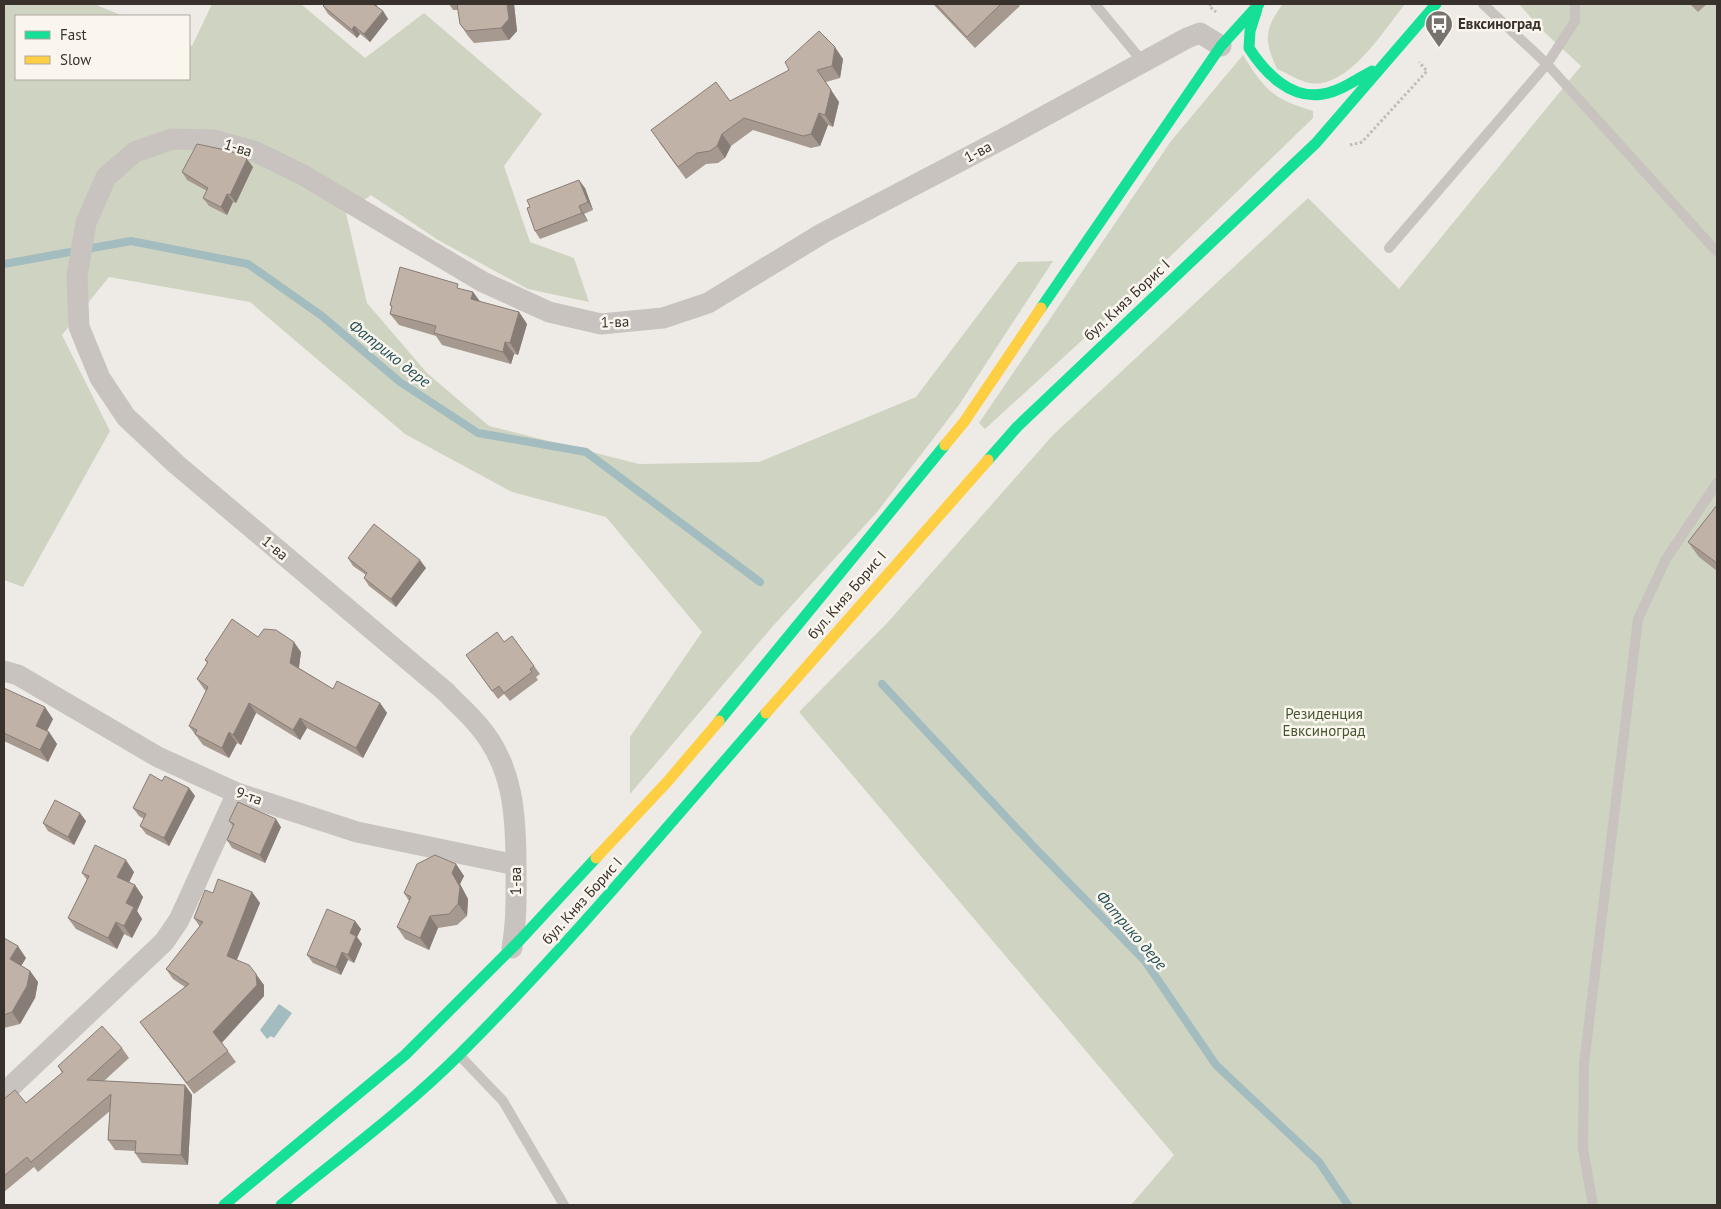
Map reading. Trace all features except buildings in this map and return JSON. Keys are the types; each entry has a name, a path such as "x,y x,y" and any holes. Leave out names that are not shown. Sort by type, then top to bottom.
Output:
{"highway":[{"name":"бул. Княз Борис I","path":"224,1205 405,1054 512,948 668,781 772,659 964,422 1115,198 1221,46 1258,4"},
{"path":"1258,4 1250,31 1249,48 1269,73 1290,88 1307,94 1323,94 1349,84 1386,63"},
{"name":"бул. Княз Борис I","path":"281,1205 407,1102 459,1055 537,973 1011,433 1316,143 1436,4"}],"street":[{"name":"1-ва","path":"512,948 517,922 517,826 513,796 506,772 494,747 479,725 446,692 176,464 126,417 100,378 80,327 77,276 86,223 106,177 135,152 172,139 214,140 254,151 303,175 484,282 549,312 601,324 663,318 708,303 823,233 1012,134 1142,61 1200,33 1221,46"},
{"name":"9-та","path":"4,671 18,675 158,756 237,793 357,832 516,865"},
{"path":"4,1094 164,942 179,920 237,793"}],"lane":[{"path":"1095,4 1142,61"},
{"path":"1483,4 1547,64 1717,252"},
{"path":"1389,248 1547,64 1575,21 1575,4"},
{"path":"1593,1205 1583,1149 1584,1064 1638,619 1666,559 1717,483"},
{"path":"459,1055 503,1101 564,1205"}],"path":[{"path":"1211,4 1209,6 1217,12"},
{"path":"1362,142 1427,71"}],"green space":[{"path":"4,4 94,4 121,15 15,15 15,80 190,80 190,45 192,46 212,4 301,4 365,58 424,13 542,114 504,166 530,242 574,258 589,302 528,289 438,240 371,195 346,213 367,303 427,373 489,426 639,464 759,462 916,397 1018,262 1053,261 959,405 877,512 773,626 630,794 630,737 702,632 606,517 512,492 405,434 250,302 109,277 62,335 110,431 23,587 4,580"},
{"path":"1283,4 1405,4 1376,42 1351,68 1338,77 1323,83 1309,83 1277,69 1270,51 1268,43 1269,28"},
{"name":"Резиденция Евксиноград","path":"1519,4 1717,4 1717,1205 1131,1205 1174,1155 799,712 889,621 1053,435 1308,198 1399,289 1581,66 1542,30"},
{"path":"1243,55 1257,77 1271,92 1299,107 1313,111 1313,118 1114,311 985,429 979,423 1171,141"}],"water":[{"path":"279,1004 292,1013 274,1038 271,1036 267,1039 260,1030"}],"waterway":[{"name":"Фатрико дере","path":"4,264 131,241 248,264 322,316 400,382 478,433 586,452 760,582"},
{"name":"Фатрико дере","path":"882,684 1035,848 1145,961 1216,1065 1319,1162 1348,1205"}],"traffic: fast":[{"path":"1041,308 1221,46 1259,4"},
{"path":"988,460 1017,427 1316,143 1436,4"},
{"path":"1257,9 1250,31 1249,48 1263,67 1280,83 1290,89 1311,95 1323,94 1342,88 1372,71"},
{"path":"719,721 945,445"},
{"path":"281,1205 395,1113 460,1054 578,929 766,713"},
{"path":"224,1205 405,1055 521,939 596,858"}],"traffic: slow":[{"path":"945,445 964,422 1041,308"},
{"path":"766,713 988,460"},
{"path":"596,858 668,781 719,721"}],"place":[{"name":"Евксиноград","path":"1439,48"}]}
